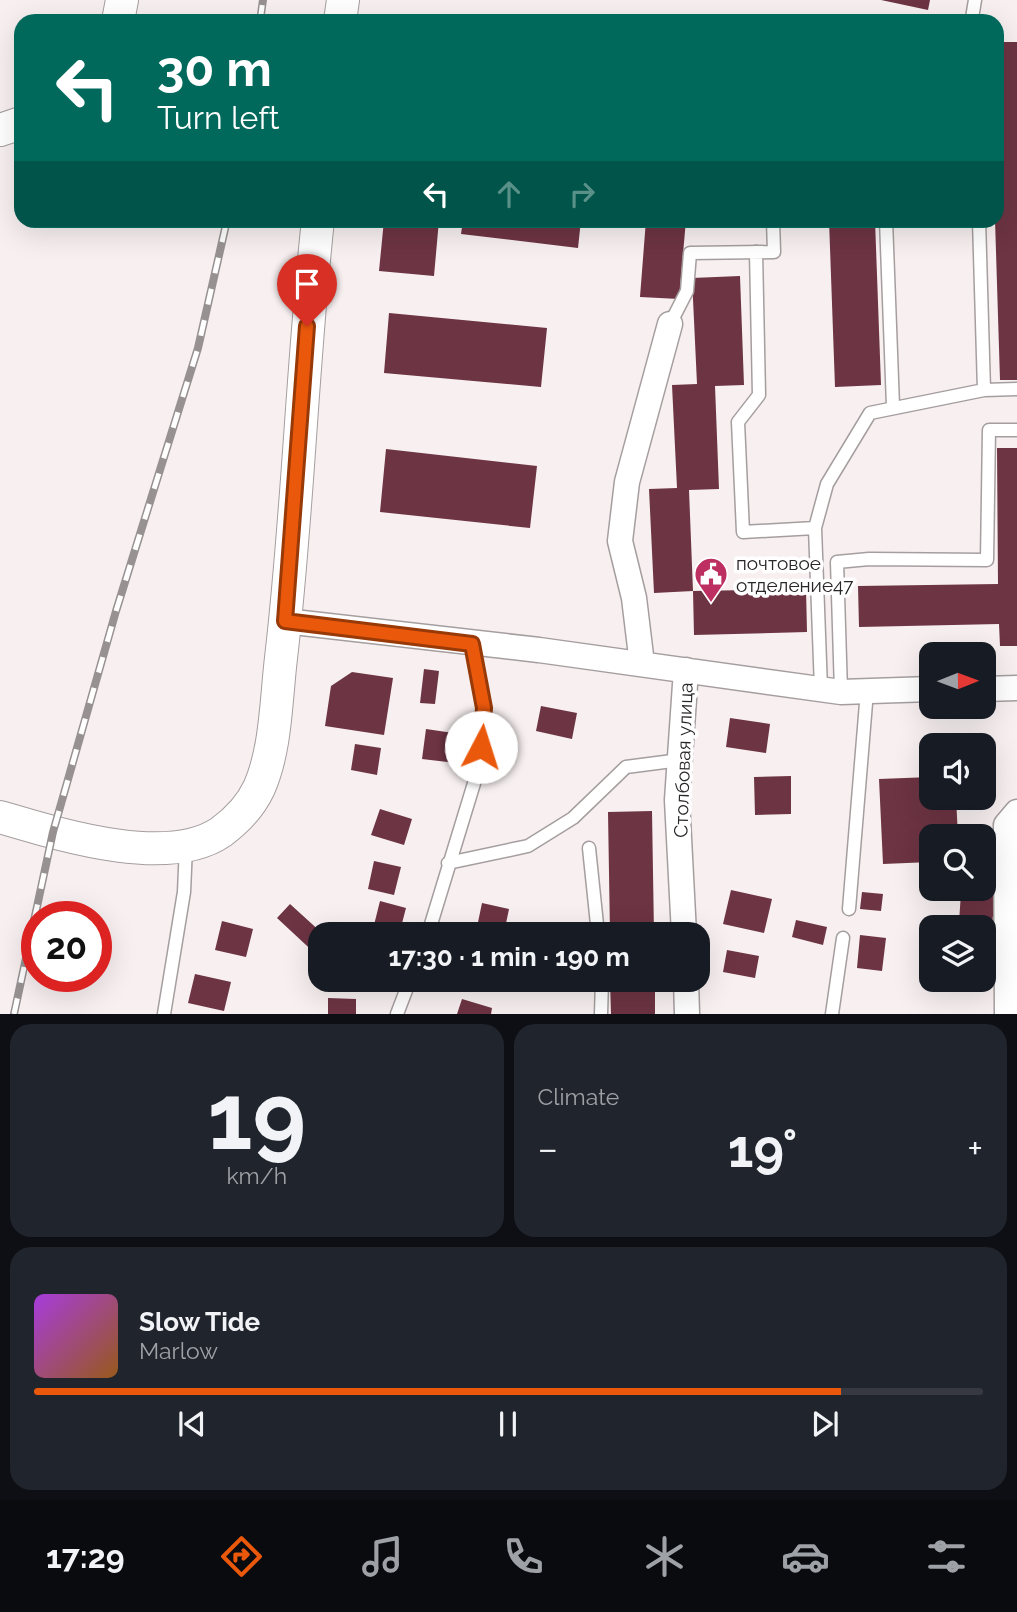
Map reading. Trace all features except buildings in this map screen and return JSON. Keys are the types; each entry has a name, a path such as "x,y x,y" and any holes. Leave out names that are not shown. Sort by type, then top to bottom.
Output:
{"street":[{"path":"0,817 53,832 150,849 186,846 220,833 243,813 259,789 270,751 285,621 317,228"},
{"path":"642,664 634,598 620,541 627,482 670,324"},
{"path":"285,621 642,664 831,691 919,689"},
{"name":"Столбовая улица","path":"683,922 677,800 686,670"},
{"path":"996,689 1017,688"},
{"path":"1007,1013 1006,825 1017,812"},
{"path":"686,992 687,1013"}],"lane":[{"path":"670,324 687,292 690,253 774,252 773,228"},
{"path":"886,228 892,406"},
{"path":"979,228 984,390"},
{"path":"756,252 758,395 738,422 743,532 815,528"},
{"path":"831,691 815,528 827,484 870,413 892,406 984,390 1017,389"},
{"path":"831,691 837,562 869,559 987,560 989,430 1017,430"},
{"path":"431,922 479,767 484,708 472,644"},
{"path":"849,909 867,691"},
{"path":"448,863 528,845 573,818 626,767 680,760"},
{"path":"164,1013 184,892 186,846"},
{"path":"589,848 596,922"},
{"path":"832,1013 843,938"},
{"path":"397,1013 405,992"},
{"path":"601,1013 602,992"}],"railway":[{"path":"261,14 263,0"},
{"path":"14,1014 53,832 116,611 198,348 225,228"}],"place":[{"name":"почтовое отделение47","path":"711,604"}],"route":[{"path":"307,326 285,621 472,644 484,708 481,747"}]}
